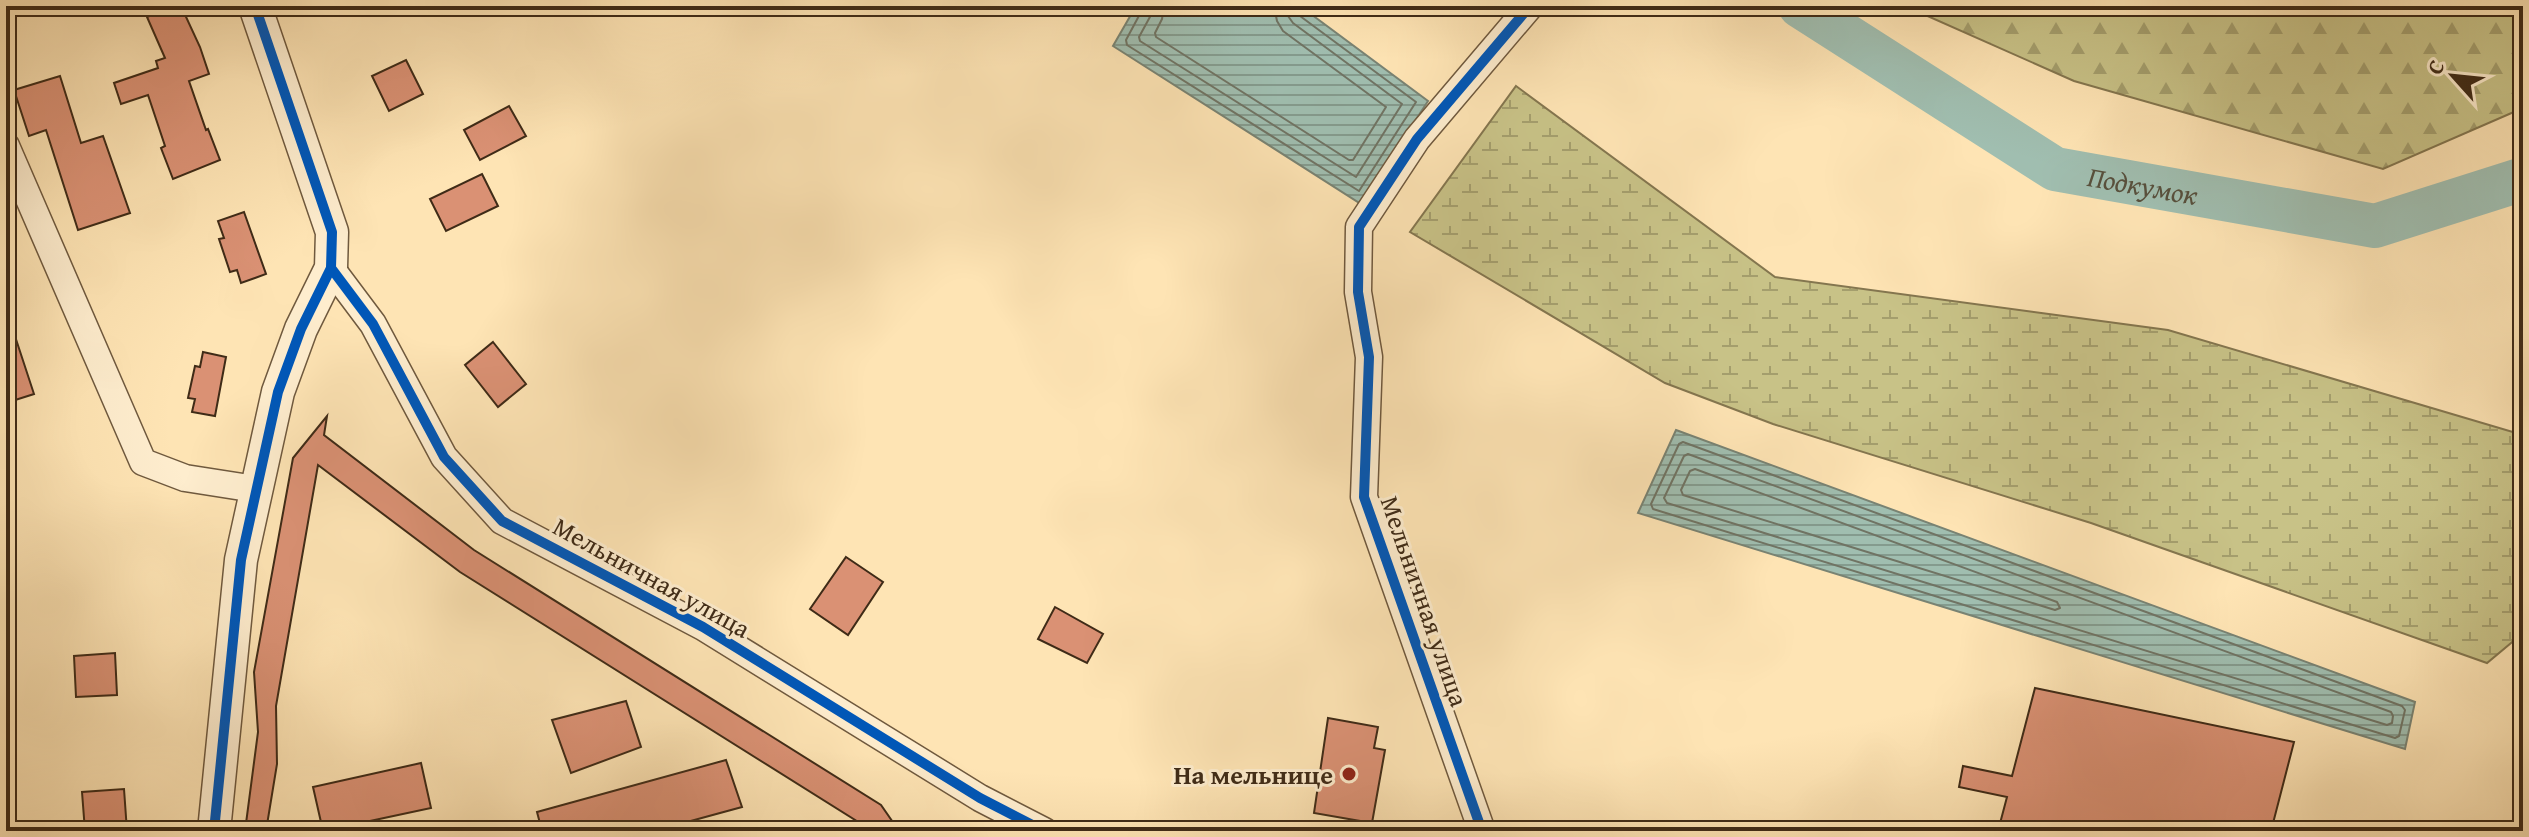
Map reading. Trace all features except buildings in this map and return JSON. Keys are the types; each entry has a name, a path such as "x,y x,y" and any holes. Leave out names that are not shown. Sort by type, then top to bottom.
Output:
{"street":[{"path":"214,831 241,560 255,489 278,392 301,329 331,268 332,232 255,6"},
{"name":"Мельничная улица","path":"1482,831 1364,497 1369,357 1358,292 1359,227 1417,139 1530,6"},
{"path":"6,146 143,462 185,478 255,489"},
{"name":"Мельничная улица","path":"331,268 373,324 444,457 502,521 703,627 980,798 1044,831"}],"green space":[{"path":"1905,6 2523,6 2523,108 2383,169 2074,81"},
{"path":"1516,86 1775,277 2168,330 2523,435 2523,633 2487,663 2091,523 1773,424 1665,383 1410,232"}],"water":[{"path":"1136,6 1300,6 1428,101 1361,204 1113,46"},
{"path":"1676,430 2415,702 2405,749 1638,513"}],"waterway":[{"name":"Подкумок","path":"1800,6 2055,169 2375,226 2523,179"}],"cycle path":[{"path":"214,831 241,560 278,392 301,329 331,268 332,232 255,6"},
{"path":"1482,831 1364,497 1369,357 1358,292 1359,227 1417,139 1530,6"},
{"path":"331,268 373,324 444,457 502,521 703,627 980,798 1044,831"}],"place":[{"name":"На мельнице","path":"1349,774"}]}
